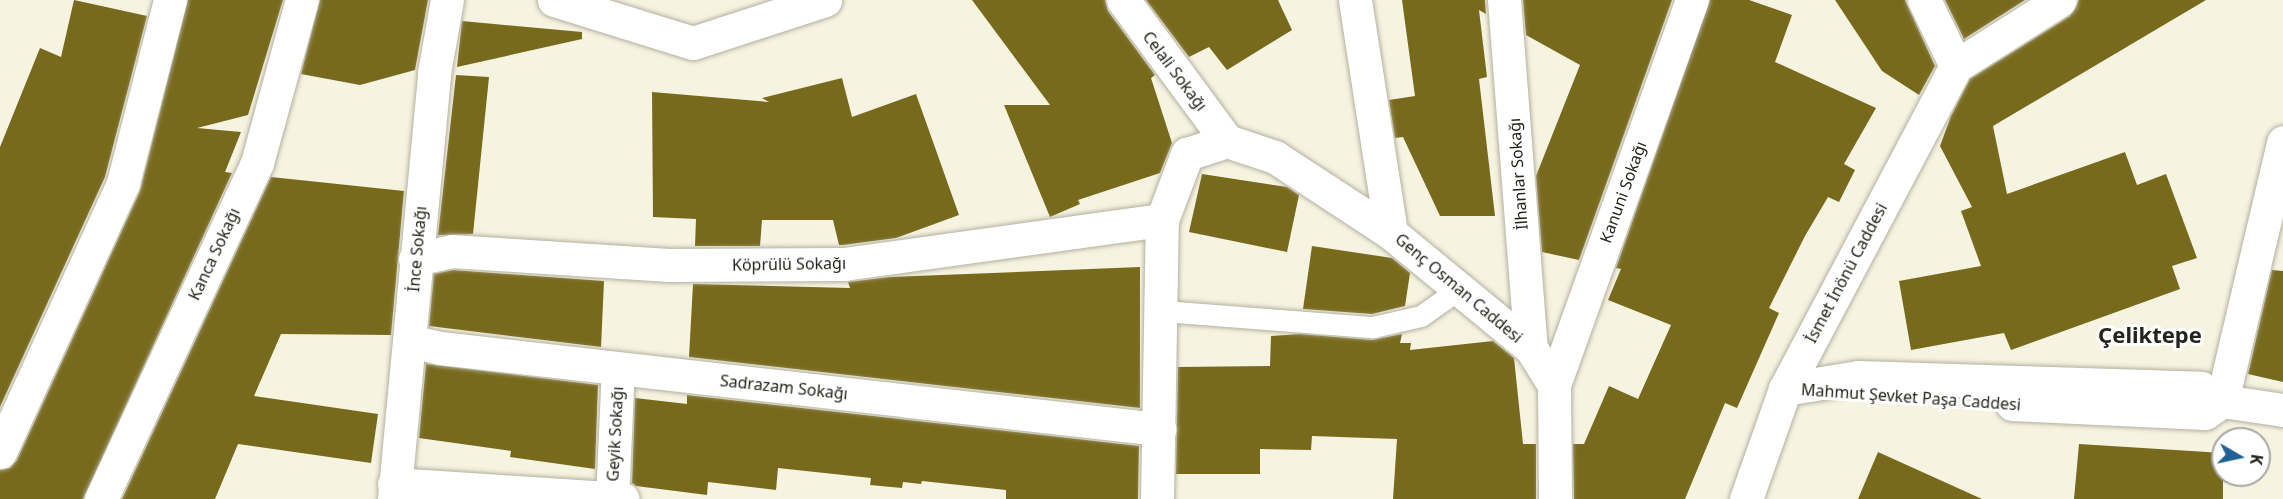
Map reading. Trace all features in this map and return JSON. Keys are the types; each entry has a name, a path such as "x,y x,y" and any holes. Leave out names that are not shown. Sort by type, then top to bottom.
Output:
{"street":[{"path":"0,452 123,183 170,0"},
{"name":"Kanca Sokağı","path":"101,499 257,163 302,0"},
{"name":"İnce Sokağı","path":"394,491 434,73 447,0"},
{"path":"554,0 693,43 825,0"},
{"name":"Celali Sokağı","path":"1123,0 1227,141"},
{"name":"Genç Osman Caddesi","path":"1354,0 1391,233 1531,348 1554,385"},
{"name":"İlhanlar Sokağı","path":"1504,0 1531,348"},
{"name":"Kanuni Sokağı","path":"1554,385 1692,0"},
{"path":"1924,0 1956,66 2060,0"},
{"name":"İsmet İnönü Caddesi","path":"1742,494 1785,389 1956,66"},
{"path":"1157,499 1163,311 1162,220 1187,154 1227,141 1275,157 1391,233"},
{"path":"2222,401 2283,142"},
{"name":"Köprülü Sokağı","path":"415,259 452,250 669,265 844,264 1162,220"},
{"name":"Sadrazam Sokağı","path":"410,341 441,348 618,369 1159,429"},
{"name":"Geyik Sokağı","path":"616,499 618,369"},
{"name":"Mahmut Şevket Paşa Caddesi","path":"1785,389 1858,376 2201,388 2222,401 2283,410"},
{"path":"1554,385 1555,499"},
{"path":"394,491 616,499"}],"lane":[{"path":"1163,311 1373,327 1421,316 1459,289"}],"building":[{"path":"74,0 147,16 105,177 0,407 0,147 40,48 61,57"},
{"path":"188,0 283,0 248,115 197,128 241,132 225,172 232,173 83,499 0,499 0,470 10,468 17,460 140,191"},
{"path":"320,0 428,0 415,70 360,85 301,74"},
{"path":"972,0 1105,0 1108,11 1155,75 1151,78 1172,143 1160,173 1078,200 1080,204 1050,217 1004,105 1050,105"},
{"path":"1146,0 1278,0 1292,30 1227,70 1209,47 1189,57"},
{"path":"1402,0 1485,0 1486,14 1479,10 1487,77 1479,79 1495,216 1440,216 1403,137 1395,138 1389,100 1415,96"},
{"path":"1523,0 1672,0 1579,260 1542,252 1536,176 1580,65 1526,35"},
{"path":"1710,0 1749,0 1792,15 1775,62 1876,108 1844,164 1855,170 1839,202 1828,197 1805,236 1769,308 1779,313 1737,408 1725,403 1685,499 1574,499 1573,444 1584,444 1609,386 1638,399 1671,325 1608,300 1621,269 1616,268"},
{"path":"1835,0 1905,0 1935,66 1919,95 1882,71"},
{"path":"1945,0 2025,0 1964,39"},
{"path":"2079,0 2206,0 1993,126 2007,194 2125,152 2137,185 2166,174 2197,258 2172,266 2180,289 2011,350 2004,333 1911,350 1899,281 1981,266 1961,211 1972,207 1940,146 1951,116 1970,79 2070,16"},
{"path":"462,21 582,32 582,39 457,67"},
{"path":"456,75 489,77 473,234 438,235"},
{"path":"842,78 852,117 916,94 959,215 896,238 843,245 839,245 833,220 762,220 760,246 695,246 696,219 653,217 652,92 769,102 762,98"},
{"path":"1202,174 1287,187 1299,195 1287,252 1189,232"},
{"path":"271,177 404,191 391,335 281,334 254,396 378,414 371,463 238,444 215,499 122,499"},
{"path":"1312,246 1392,258 1410,273 1405,306 1372,314 1303,309"},
{"path":"1140,267 1140,408 689,357 693,284 850,288 848,282 890,277"},
{"path":"453,270 604,281 601,347 429,326 434,274"},
{"path":"2272,270 2283,271 2283,382 2248,374"},
{"path":"1300,334 1372,340 1402,334 1400,343 1411,343 1410,350 1493,341 1514,358 1523,444 1536,444 1536,499 1393,499 1397,439 1312,436 1311,450 1260,449 1260,474 1176,474 1178,367 1270,366 1271,336"},
{"path":"426,364 598,385 595,469 510,457 511,451 419,438"},
{"path":"687,395 1139,446 1138,499 1006,499 1006,490 922,481 921,484 903,482 902,488 870,485 871,478 778,468 776,490 708,482 707,495 636,486 632,483 635,398 687,404"},
{"path":"2079,444 2211,452 2211,487 2223,487 2223,499 2074,499"},
{"path":"1878,452 1982,499 1858,499"}],"district":[{"name":"Çeliktepe","path":"2150,335"}]}
